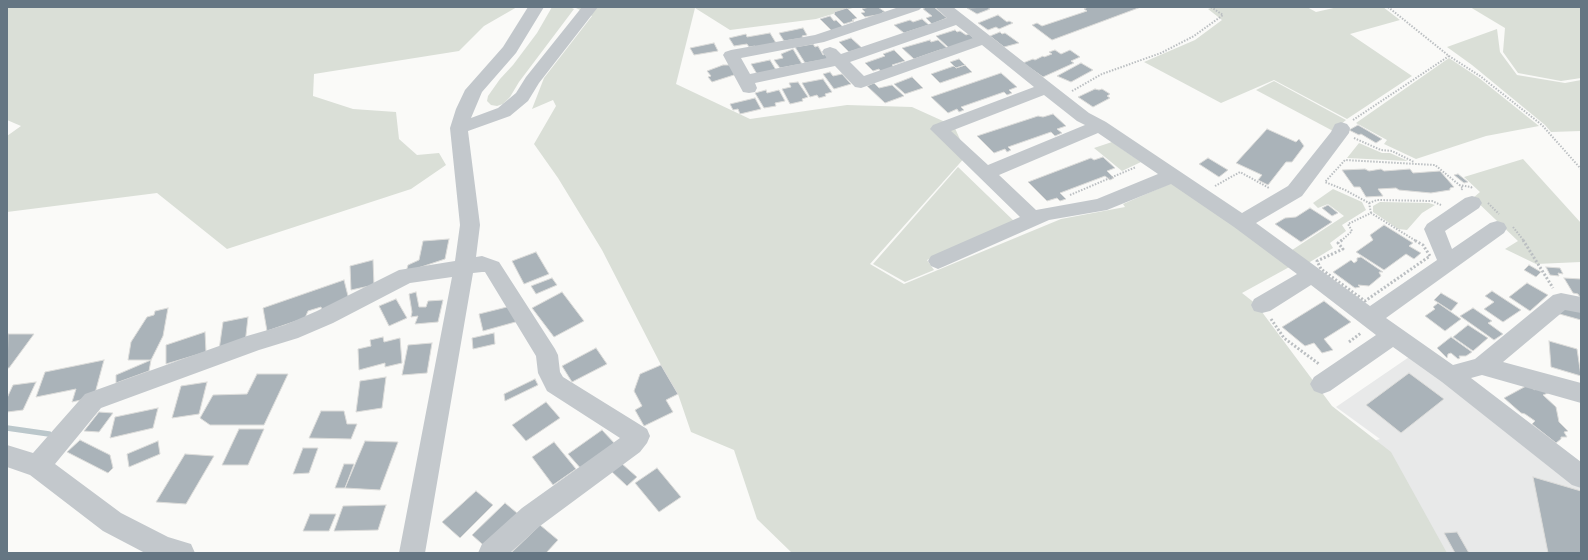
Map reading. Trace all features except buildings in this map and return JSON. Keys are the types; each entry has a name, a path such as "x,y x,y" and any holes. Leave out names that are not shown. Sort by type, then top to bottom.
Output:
{"street":[{"path":"412,553 464,267 470,225 468,193 459,128 465,109 474,90 510,50 536,7"},
{"path":"459,128 504,112 522,98 532,80 590,7"},
{"path":"914,7 818,39 731,55 747,84 837,61 959,19"},
{"path":"943,7 1083,117 1100,126 1241,222 1312,275 1366,324 1393,335 1450,375 1581,477"},
{"path":"818,39 837,61 861,83 985,39"},
{"path":"1034,219 939,129 1053,93"},
{"path":"985,173 1100,126"},
{"path":"1241,222 1295,191 1341,131"},
{"path":"938,261 1045,214 1100,206 1172,176"},
{"path":"1448,263 1434,229 1463,202"},
{"path":"1366,324 1504,223"},
{"path":"38,466 93,401 255,342 290,332 325,317 406,276 482,264 492,267 547,355 549,373 555,384 638,436 631,444 531,517 491,553"},
{"path":"1262,305 1312,275"},
{"path":"1450,375 1482,366 1571,303"},
{"path":"1322,384 1393,335"},
{"path":"1482,366 1581,393"},
{"path":"7,456 38,466 112,522 164,549 182,553"}],"path":[{"path":"1053,93 1161,53 1194,36 1223,15 1211,7"},
{"path":"1388,7 1449,56 1480,76 1542,125 1581,169"},
{"path":"1416,164 1392,151 1381,150 1341,131 1449,56"},
{"path":"1463,202 1463,188 1436,165 1345,160 1325,182 1345,190 1369,203 1377,200 1463,202 1504,223 1520,234 1571,303"},
{"path":"1070,195 1150,161"},
{"path":"1199,194 1240,172 1274,191"},
{"path":"1459,185 1471,187 1463,202"},
{"path":"1369,203 1371,212 1423,245 1430,256 1365,301 1321,269 1317,261 1343,249 1338,243 1352,231 1348,224 1371,212"},
{"path":"1262,305 1284,338 1319,364 1325,359"},
{"path":"1344,345 1366,324"}],"shaded area":[{"path":"7,7 517,7 484,26 459,51 314,74 313,96 353,109 396,112 399,139 417,155 439,153 446,165 411,189 227,249 157,193 7,212 7,136 21,126 7,120"},
{"path":"552,7 570,7 574,9 519,82 510,97 503,104 497,106 491,105 487,101 488,96 537,33"},
{"path":"574,7 856,7 816,19 730,30 695,8 676,84 750,119 847,105 912,107 954,126 967,155 870,264 904,284 1061,219 1125,207 1123,204 1174,182 1293,265 1242,293 1256,304 1332,406 1391,452 1447,553 792,553 757,519 734,450 691,432 678,394 661,365 602,250 558,178 534,144 556,106 553,100 532,109 544,78 592,16"},
{"path":"1213,7 1307,7 1316,12 1338,7 1383,7 1400,20 1350,34 1412,76 1347,119 1274,80 1221,103 1144,62 1195,40 1222,20 1208,9"},
{"path":"1470,7 1581,7 1581,78 1561,81 1518,73 1503,52 1505,28"},
{"path":"1497,29 1500,52 1517,75 1565,83 1581,80 1581,131 1551,132 1545,125 1472,65 1447,47"},
{"path":"1449,58 1479,78 1539,126 1486,136 1416,159 1384,144 1387,140 1356,123"},
{"path":"1274,81 1346,120 1333,131 1256,90"},
{"path":"1112,142 1141,162 1122,171 1094,148"},
{"path":"1359,143 1382,153 1390,153 1408,161 1347,158"},
{"path":"1523,159 1581,223 1581,262 1536,264 1505,249 1518,241 1473,198 1480,192 1464,177"},
{"path":"958,167 1016,223 927,260 934,270 905,282 873,264"},
{"path":"1333,189 1362,202 1366,210 1342,225 1346,231 1330,243 1333,248 1305,265 1289,252 1344,216 1328,204 1318,208 1313,203"},
{"path":"1380,202 1429,203 1435,205 1422,213 1407,230 1398,229 1373,212 1373,206"},
{"path":"1415,353 1581,488 1581,553 1255,553 1241,480 1380,439 1336,407"}],"waterway":[{"path":"7,428 49,434"}]}
